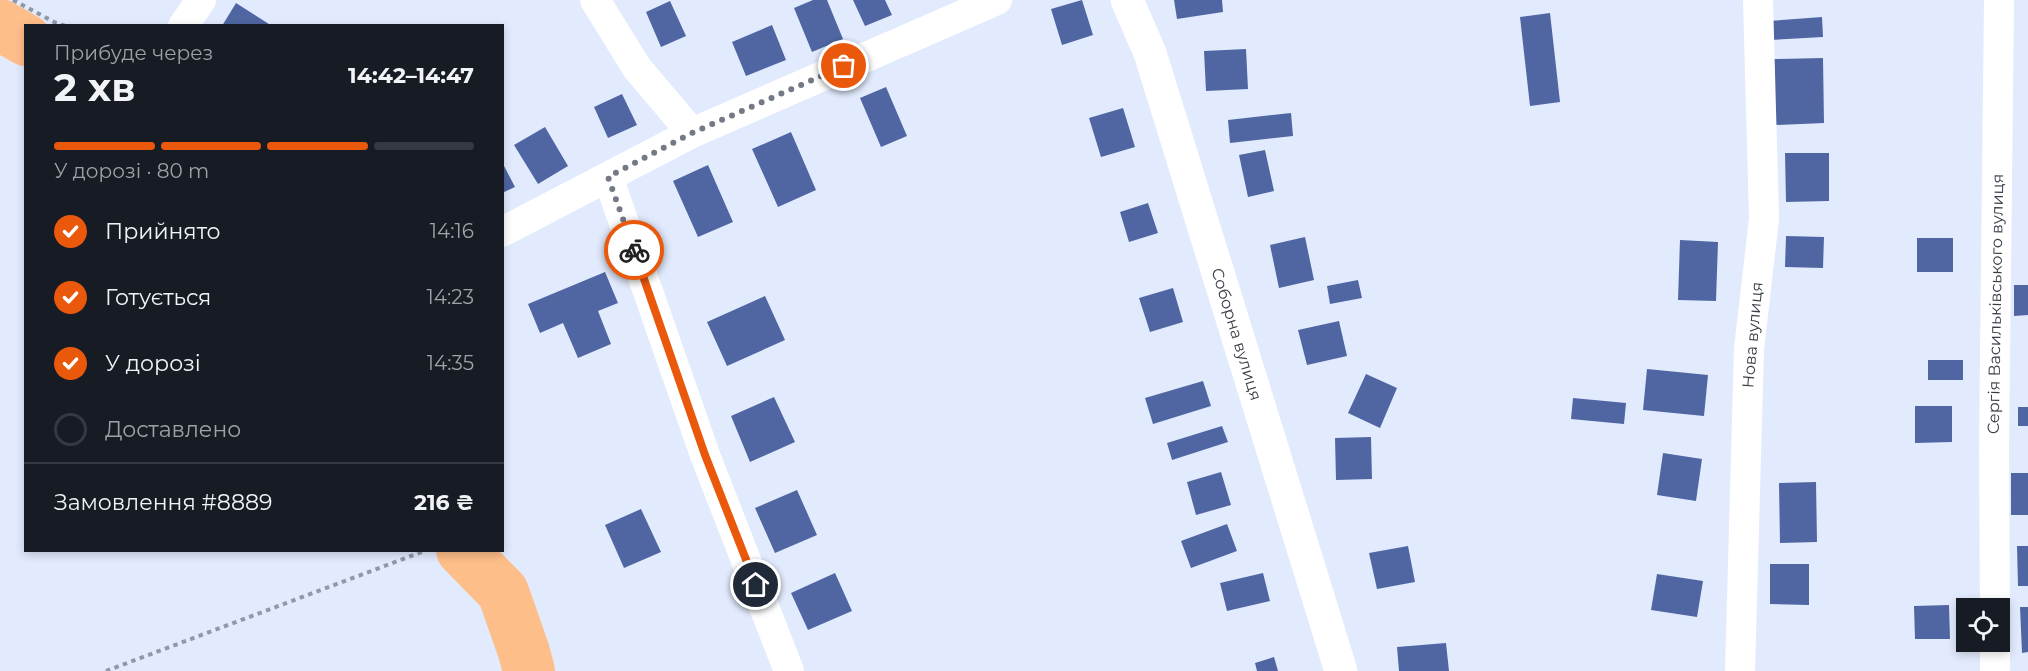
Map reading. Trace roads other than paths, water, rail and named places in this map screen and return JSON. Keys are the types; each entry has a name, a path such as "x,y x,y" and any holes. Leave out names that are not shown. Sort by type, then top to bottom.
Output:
{"street":[{"path":"184,24 201,0"},
{"path":"595,0 637,68 692,133"},
{"path":"504,231 692,133 997,0"},
{"name":"Соборна вулиця","path":"1127,0 1150,53 1341,671"},
{"name":"Нова вулиця","path":"1740,671 1749,349 1764,219 1758,0"},
{"name":"Сергія Васильківського вулиця","path":"1995,598 1994,450 1999,0"},
{"path":"608,177 705,455 789,671"},
{"path":"1995,652 1995,671"}],"waterway":[{"path":"0,25 24,39"},
{"path":"464,552 503,592 529,671"}]}
